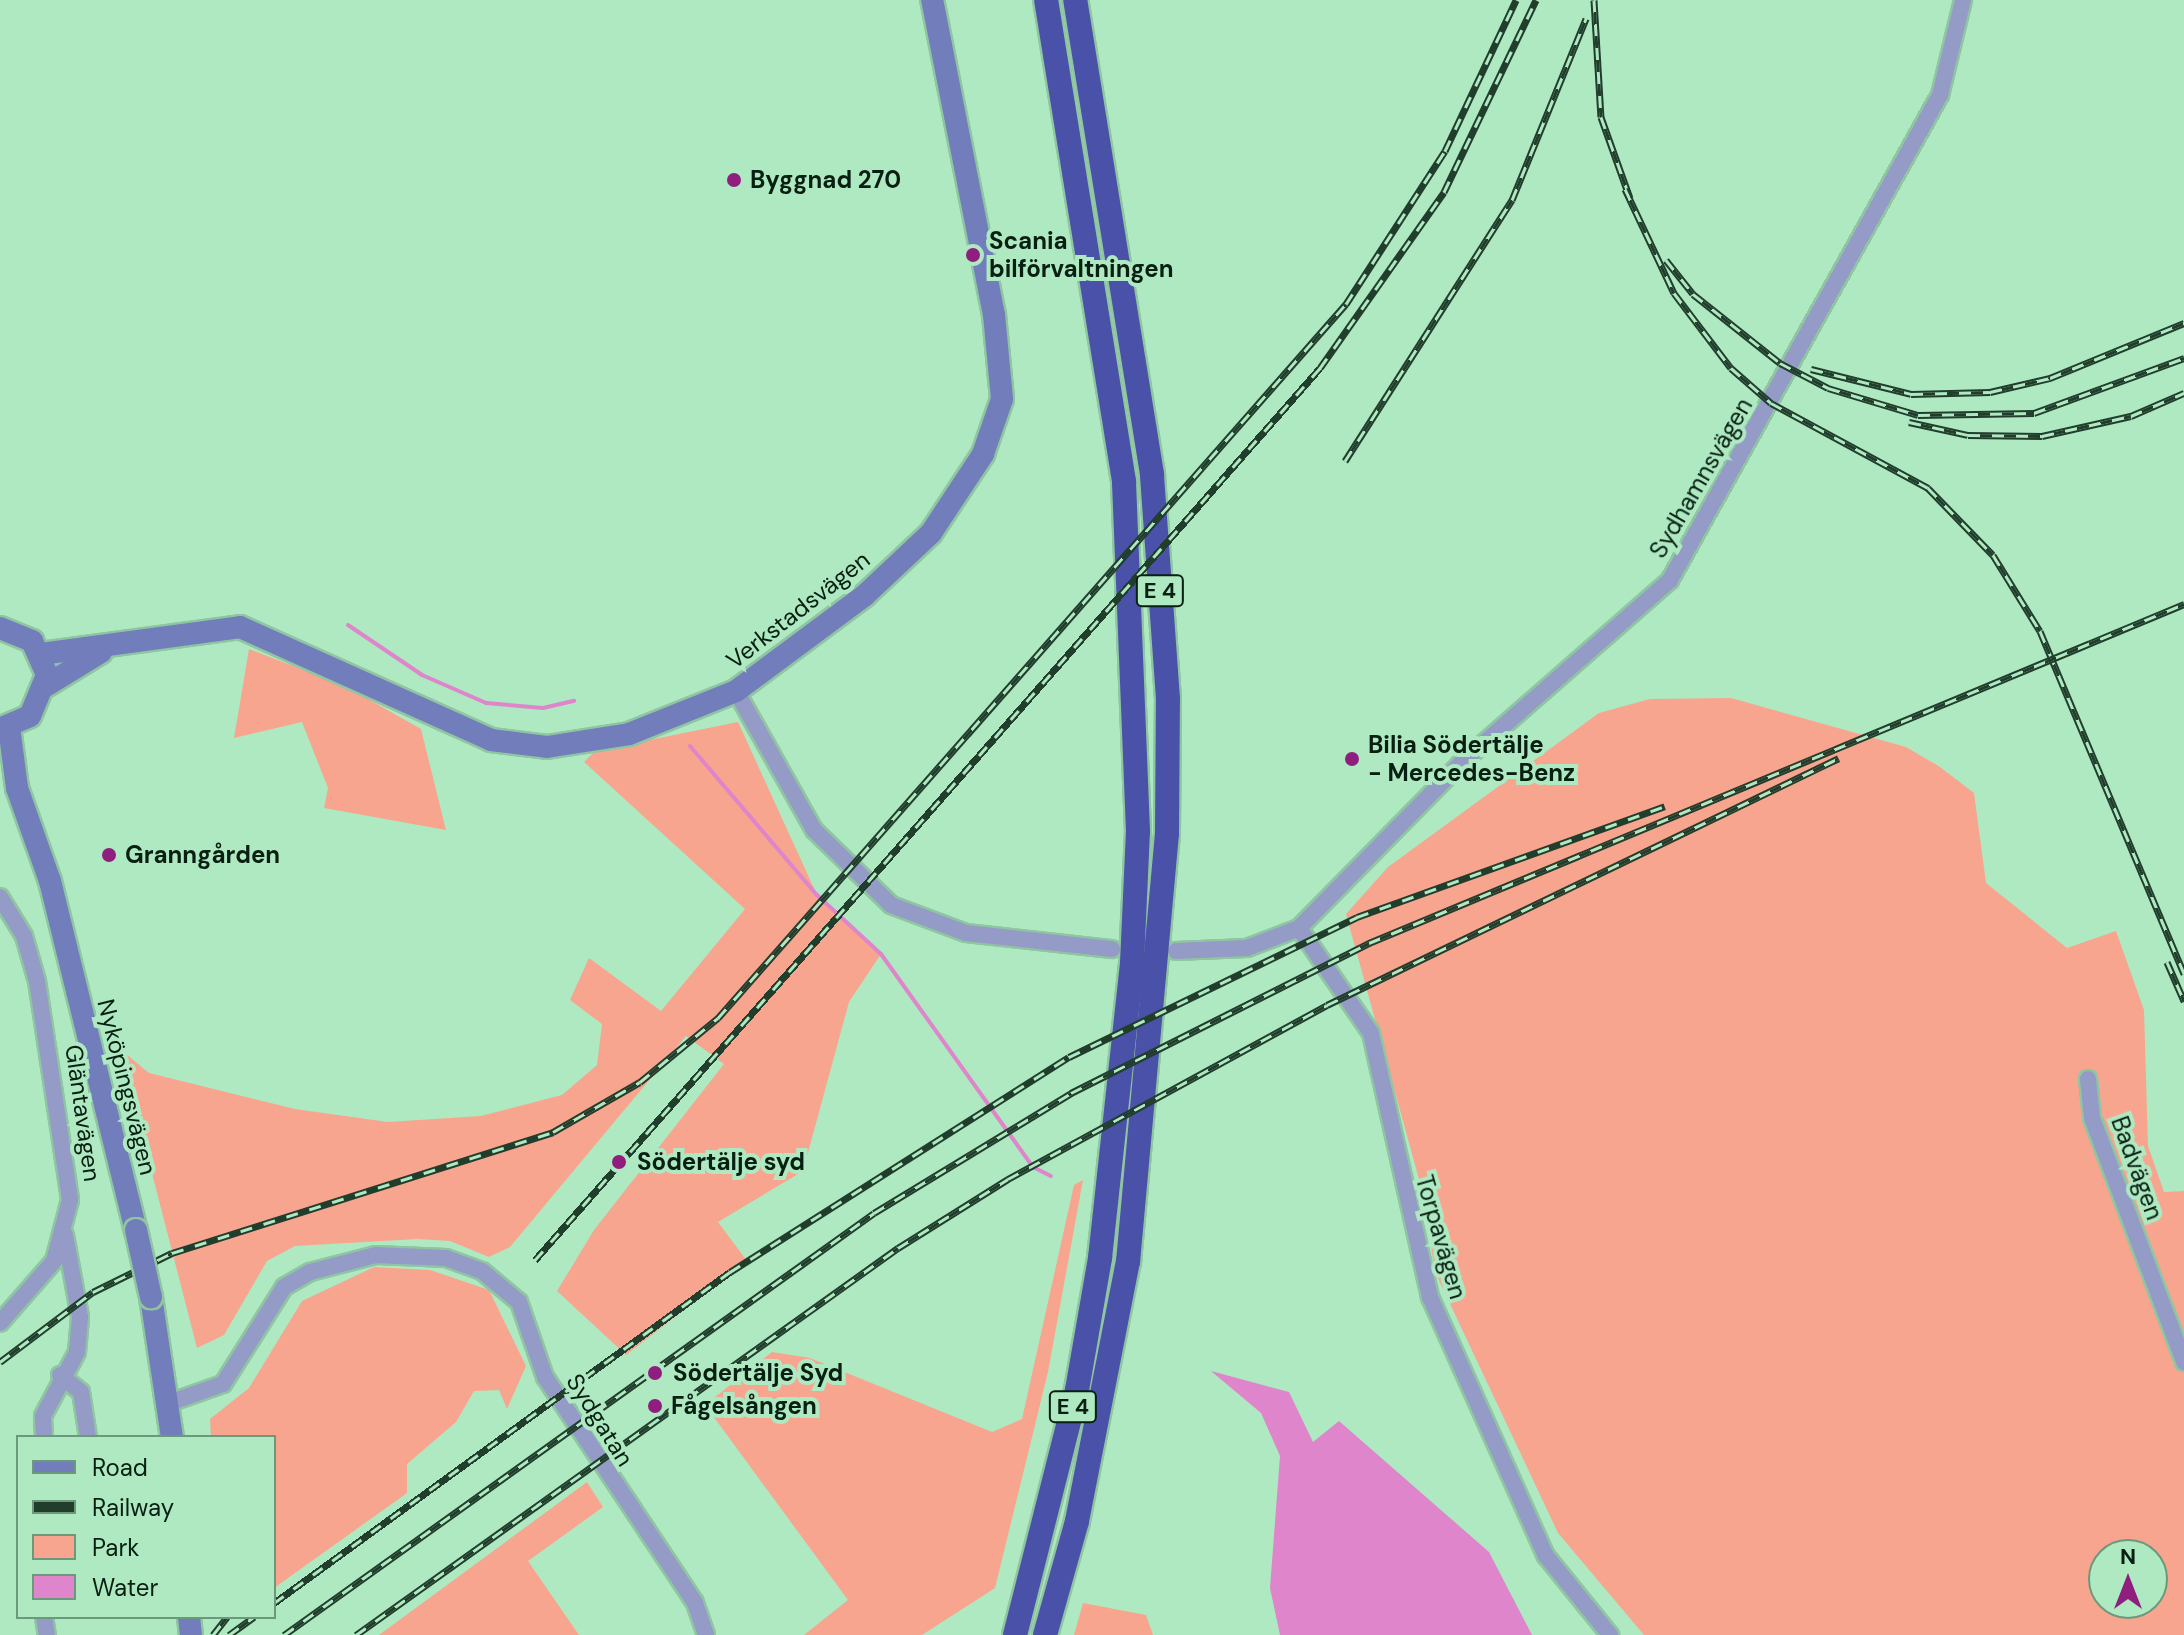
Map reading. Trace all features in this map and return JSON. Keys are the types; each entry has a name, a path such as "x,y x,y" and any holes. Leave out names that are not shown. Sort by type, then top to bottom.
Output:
{"highway":[{"name":"E 4","path":"1015,1635 1077,1390 1100,1258 1132,963 1138,831 1124,481 1086,210 1046,0"},
{"name":"E 4","path":"1045,1635 1096,1435 1128,1262 1167,833 1168,699 1152,474 1075,0"}],"main road":[{"name":"Verkstadsvägen","path":"41,654 240,627 491,740 547,747 629,734 736,691 864,596 931,533 983,454 1002,399 994,315 932,0"},
{"path":"2,625 41,654 47,685 30,716 4,728"},
{"name":"Verkstadsvägen","path":"47,685 112,645"},
{"name":"Nyköpingsvägen","path":"4,728 17,788 50,881 136,1230 151,1297 169,1403 171,1435"},
{"name":"Nyköpingsvägen","path":"0,759 17,788"}],"street":[{"name":"Sydhamnsvägen","path":"1176,951 1247,948 1299,928 1465,759 1593,655 1670,580 1940,95 1963,0"},
{"path":"736,691 814,830 891,905 966,933 1112,949"},
{"name":"Gläntavägen","path":"0,897 30,952 52,1050 70,1180 65,1235 46,1273 0,1323"},
{"name":"Torpavägen","path":"1299,928 1371,1033 1430,1297 1546,1556 1610,1635"},
{"name":"Badvägen","path":"2088,1079 2092,1118 2184,1362"},
{"path":"44,1435 43,1416 60,1375 77,1352 80,1317 65,1235"},
{"name":"Sydgatan","path":"169,1403 223,1384 284,1287 310,1272 376,1255 446,1258 482,1271 519,1302 545,1377 695,1603 706,1635"},
{"path":"60,1375 81,1392 88,1435"}],"green space":[{"path":"249,649 343,685 421,729 446,830 324,808 328,788 302,722 234,738"},
{"path":"1731,698 1906,747 1940,767 1974,793 1986,883 2067,948 2116,931 2144,1010 2148,1146 2164,1192 2184,1191 2184,1635 1644,1635 1558,1533 1435,1272 1422,1190 1346,914 1388,867 1599,713 1650,699"},
{"path":"738,722 817,895 881,954 849,1002 803,1171 718,1222 747,1261 626,1355 557,1291 594,1230 724,1064 686,1036 510,1247 489,1257 450,1241 417,1239 295,1246 267,1261 224,1335 197,1348 120,1049 149,1073 295,1109 388,1122 481,1116 562,1095 597,1065 602,1024 570,1000 589,958 661,1011 745,909 584,762 595,751"},
{"path":"1083,1180 1048,1372 995,1588 922,1635 804,1635 848,1600 705,1405 772,1352 810,1358 992,1432 1022,1419 1074,1185"},
{"path":"374,1267 430,1270 489,1290 526,1366 507,1409 499,1390 474,1391 456,1422 407,1464 407,1493 276,1587 276,1435 211,1435 210,1419 249,1388 302,1301"},
{"path":"587,1482 603,1507 528,1561 579,1635 379,1635"},
{"path":"1083,1603 1146,1615 1153,1635 1074,1635"}],"water":[{"path":"1211,1371 1289,1392 1313,1442 1339,1421 1489,1552 1532,1635 1280,1635 1270,1588 1280,1456 1261,1413"}],"waterway":[{"path":"348,625 422,675 486,703 543,708 574,701"},
{"path":"690,746 817,895 881,954 1033,1167 1051,1176"}],"railway":[{"path":"0,1362 93,1292 172,1253 553,1132 640,1082 718,1018 1346,304 1445,151 1516,0"},
{"path":"535,1260 1320,368 1444,192 1536,0"},
{"path":"1594,0 1601,117 1630,198"},
{"path":"1345,461 1512,200 1586,19"},
{"path":"1625,189 1674,293 1731,368 1771,403 1928,488 1993,555 2040,631 2184,974"},
{"path":"1666,260 1693,294 1780,363 1828,388 1918,415 2034,413 2184,358"},
{"path":"1811,369 1911,394 1990,392 2050,378 2184,323"},
{"path":"1909,422 1968,435 2042,436 2131,416 2184,393"},
{"path":"284,1635 874,1213 1071,1093 1369,943 2184,604"},
{"path":"356,1635 898,1248 1008,1179 1327,1005 1839,758"},
{"path":"276,1602 730,1272 1069,1057 1357,917 1665,806"},
{"path":"2167,962 2184,1001"},
{"path":"213,1635 225,1619"},
{"path":"229,1635 251,1619"}],"place":[{"name":"Byggnad 270","path":"734,180"},
{"name":"Scania bilförvaltningen","path":"973,255"},
{"name":"Bilia Södertälje - Mercedes-Benz","path":"1352,759"},
{"name":"Granngården","path":"109,855"},
{"name":"Södertälje syd","path":"619,1162"},
{"name":"Södertälje Syd","path":"655,1373"},
{"name":"Fågelsången","path":"655,1406"}]}
